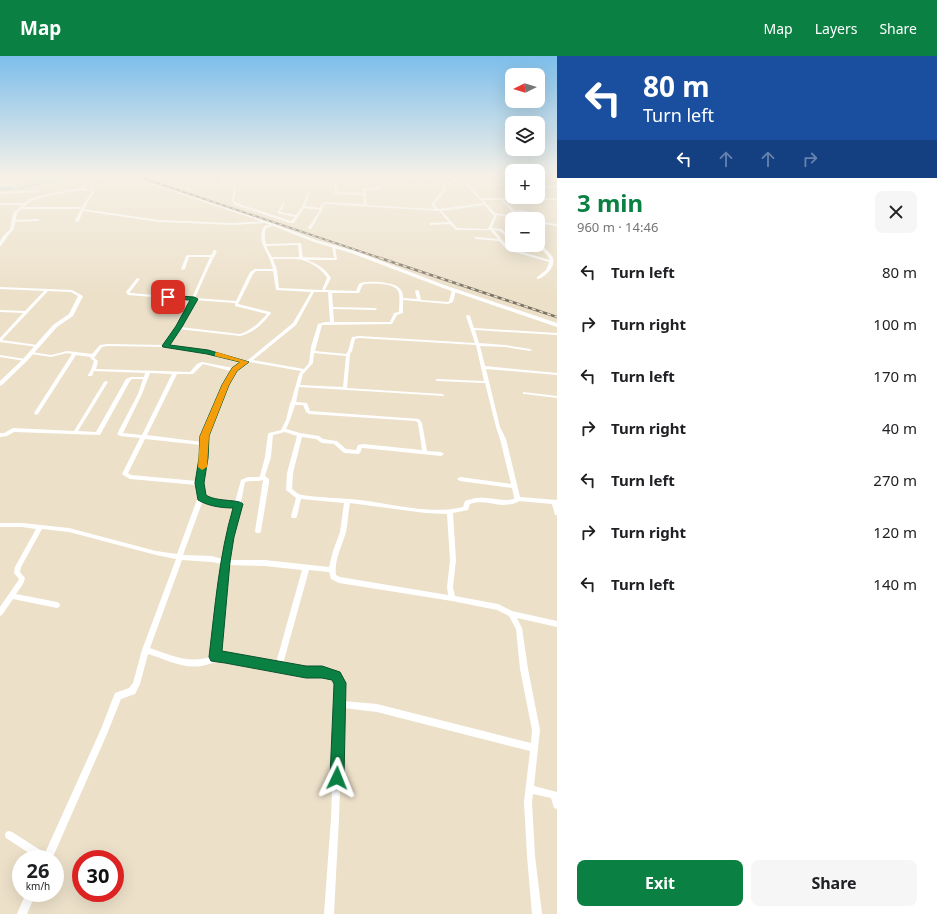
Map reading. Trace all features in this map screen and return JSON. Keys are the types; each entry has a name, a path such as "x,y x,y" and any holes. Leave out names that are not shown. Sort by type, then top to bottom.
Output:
{"street":[{"path":"0,245 5,236 12,229 14,215"},
{"path":"77,221 79,215"},
{"path":"121,215 159,221 233,224 266,222"},
{"path":"245,215 315,241 334,246 454,290 557,325"},
{"path":"270,215 293,222 297,216 291,215"},
{"path":"310,228 318,215"},
{"path":"443,215 456,229 487,231 490,229 501,230 505,234"},
{"path":"495,215 505,216"},
{"path":"490,229 495,215"},
{"path":"13,221 38,220"},
{"path":"545,222 557,225"},
{"path":"431,224 450,223"},
{"path":"230,226 265,228 272,225"},
{"path":"265,228 263,235 265,245 275,270 278,290 358,292 360,285 366,283 390,284 398,288 401,293 401,313 395,314 391,323 320,324 311,363 302,374 284,430"},
{"path":"490,229 510,250 552,262"},
{"path":"476,238 505,241"},
{"path":"265,245 300,244 301,258"},
{"path":"271,258 336,259 334,246"},
{"path":"538,278 548,271 552,262 552,258 545,250"},
{"path":"165,346 178,328 194,299 205,271 215,252"},
{"path":"183,269 188,256 212,256"},
{"path":"301,258 315,263 327,271 330,278 323,291"},
{"path":"178,328 243,334 264,320 269,313 236,305 252,271 275,270"},
{"path":"138,279 128,292 129,294 237,302"},
{"path":"0,288 72,291 81,296 71,314 55,326 25,360 2,379 0,384"},
{"path":"0,341 47,290"},
{"path":"401,299 450,303 454,290"},
{"path":"50,850 104,731 118,696 132,692 136,684 146,650 201,497 200,483 205,436 225,385 234,370 295,324 313,291"},
{"path":"330,291 332,323"},
{"path":"417,291 419,301"},
{"path":"331,308 375,309"},
{"path":"0,311 26,312"},
{"path":"468,316 474,329 517,499"},
{"path":"474,329 557,334"},
{"path":"345,389 348,353 354,338 358,337 505,346 530,350"},
{"path":"0,341 37,346"},
{"path":"90,375 96,361 92,359 101,346 104,345 165,346 208,352 247,361 304,370"},
{"path":"31,353 51,356 64,352 94,356"},
{"path":"313,352 345,356 348,353"},
{"path":"36,413 76,353"},
{"path":"0,356 25,360"},
{"path":"93,370 191,373 202,364 234,370"},
{"path":"484,367 557,374"},
{"path":"148,371 144,378 140,394 120,434 204,444"},
{"path":"175,373 125,474 130,477 200,483"},
{"path":"0,436 13,430 98,434 128,380 131,378 144,378"},
{"path":"437,380 487,382"},
{"path":"75,433 106,382"},
{"path":"298,386 442,396"},
{"path":"525,393 557,397"},
{"path":"292,403 305,404 310,412 417,420 420,423 425,452"},
{"path":"262,477 268,457 271,434 284,430 300,435 317,437 322,441 335,442 344,451 358,452 360,446 363,446 441,454"},
{"path":"300,435 288,486 289,490 299,497 433,511 450,511 466,508 467,503 473,500 512,503 517,499 556,502 557,513"},
{"path":"215,657 225,562 229,537 239,504 243,481 248,478 260,479 262,477"},
{"path":"258,531 266,483 266,479 262,477"},
{"path":"460,479 513,486"},
{"path":"201,497 214,503 239,504"},
{"path":"294,516 299,497"},
{"path":"347,501 343,532 336,551 332,570 333,577 339,580 498,607 511,614 557,624"},
{"path":"450,511 453,560 450,587 452,598"},
{"path":"0,525 22,525 69,530 156,553 179,557 212,559 225,562 264,563 332,570"},
{"path":"0,613 22,578 17,573 18,567 40,528"},
{"path":"279,667 306,568"},
{"path":"11,596 57,605"},
{"path":"511,614 519,628 524,669 536,730 528,802 531,856 537,914"},
{"path":"146,650 192,663 201,663 215,657 225,657 306,672 322,672 336,676 340,683 338,704 335,818 329,914"},
{"path":"338,704 377,708 534,748"},
{"path":"529,789 555,795 557,805"},
{"path":"9,835 32,850"},
{"path":"22,914 27,902"}],"railway":[{"path":"252,215 383,259"},
{"path":"383,259 557,317"}],"slow traffic":[{"path":"202,467 205,436 225,385 234,370 245,362 217,354"}],"route":[{"path":"168,297 194,299 179,327 165,346 208,352 245,362 234,370 225,385 205,436 204,458 199,491 201,497 214,503 239,504 229,537 225,562 220,626 215,657 225,657 306,672 322,672 336,676 340,683 338,704 339,719 337,778"}]}
